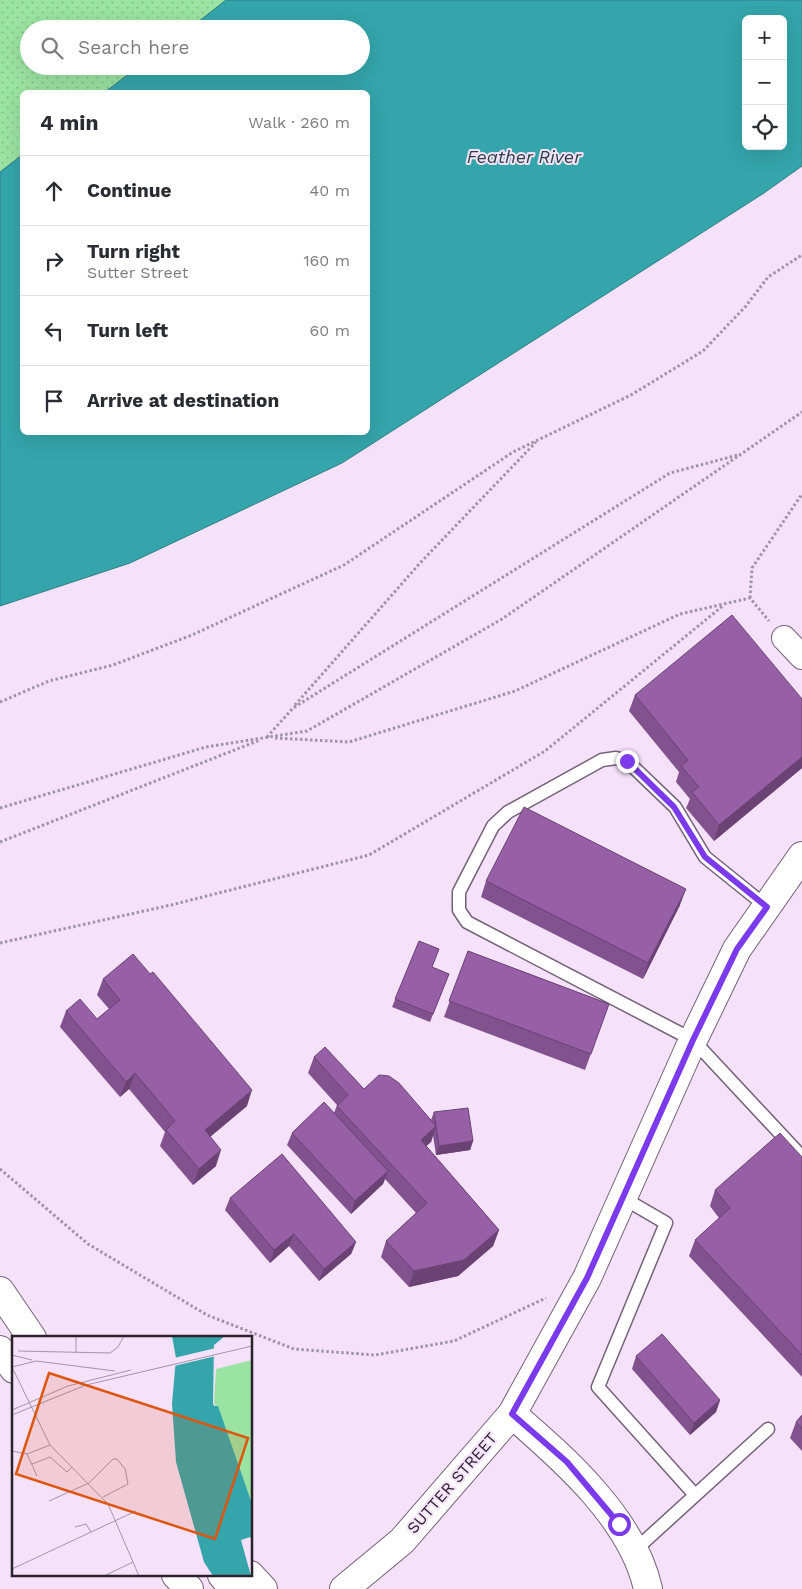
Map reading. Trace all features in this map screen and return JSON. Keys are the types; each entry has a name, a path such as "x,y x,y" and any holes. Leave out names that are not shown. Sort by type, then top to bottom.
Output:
{"main road":[{"name":"SUTTER STREET","path":"344,1589 402,1542 512,1414 587,1278 693,1040 737,949 802,856"},
{"path":"0,1291 31,1336"},
{"path":"0,1350 12,1366"},
{"path":"512,1414 567,1462 619,1524 634,1550 648,1589"},
{"path":"177,1576 189,1589"},
{"path":"223,1576 234,1589"},
{"path":"251,1576 263,1589"}],"street":[{"path":"784,638 802,657"}],"lane":[{"path":"767,907 705,857 674,807 627,761 616,758 602,760 508,812 493,826 459,892 459,910 467,922 693,1040 802,1157"},
{"path":"623,1198 666,1222 598,1387 695,1495"},
{"path":"634,1550 768,1429"}],"path":[{"path":"0,702 49,681 113,665 192,635 344,565 513,452 631,394 703,351 746,306 768,277 802,255"},
{"path":"0,808 206,747 307,731 502,619 802,412"},
{"path":"267,738 420,564 538,440"},
{"path":"293,708 670,473 741,455"},
{"path":"784,638 750,598 752,568 802,494"},
{"path":"0,842 267,738 349,742 515,691 680,614 750,598"},
{"path":"0,943 171,905 369,855 545,752 725,605"},
{"path":"0,1169 88,1244 208,1315 294,1348 375,1355 454,1341 549,1296"}],"shaded area":[{"path":"0,0 270,0 243,20 20,20 20,75 168,75 148,90 20,90 20,185 0,200"}],"water":[{"name":"Feather River","path":"226,0 802,0 802,166 764,193 342,463 130,563 0,606 0,172 20,157 20,435 370,435 370,90 108,90 127,75 370,75 370,20 200,20"}],"building":[{"path":"732,615 802,699 802,757 719,825 692,792 699,787 681,766 688,760 635,695"},
{"path":"524,807 686,889 648,963 486,881"},
{"path":"419,941 439,949 432,967 449,974 433,1014 395,999"},
{"path":"468,951 609,1004 591,1054 449,1001"},
{"path":"133,954 150,974 153,972 252,1090 205,1130 221,1150 199,1169 166,1130 175,1121 135,1073 126,1082 66,1011 80,999 97,1019 120,1000 103,979"},
{"path":"325,1047 364,1089 379,1075 389,1076 399,1083 436,1126 421,1140 499,1230 464,1260 414,1271 386,1241 427,1203 337,1106 348,1095 314,1057"},
{"path":"324,1102 388,1171 355,1201 292,1133"},
{"path":"468,1108 473,1141 439,1146 434,1112"},
{"path":"780,1133 802,1157 802,1355 695,1240 730,1208 715,1190"},
{"path":"282,1154 356,1242 324,1269 294,1234 274,1250 230,1198"},
{"path":"662,1334 720,1400 694,1423 636,1356"},
{"path":"802,1415 802,1429 796,1422"}],"route":[{"path":"619,1524 567,1462 512,1414 587,1278 693,1040 737,949 767,907 705,857 674,807 627,761"}]}
